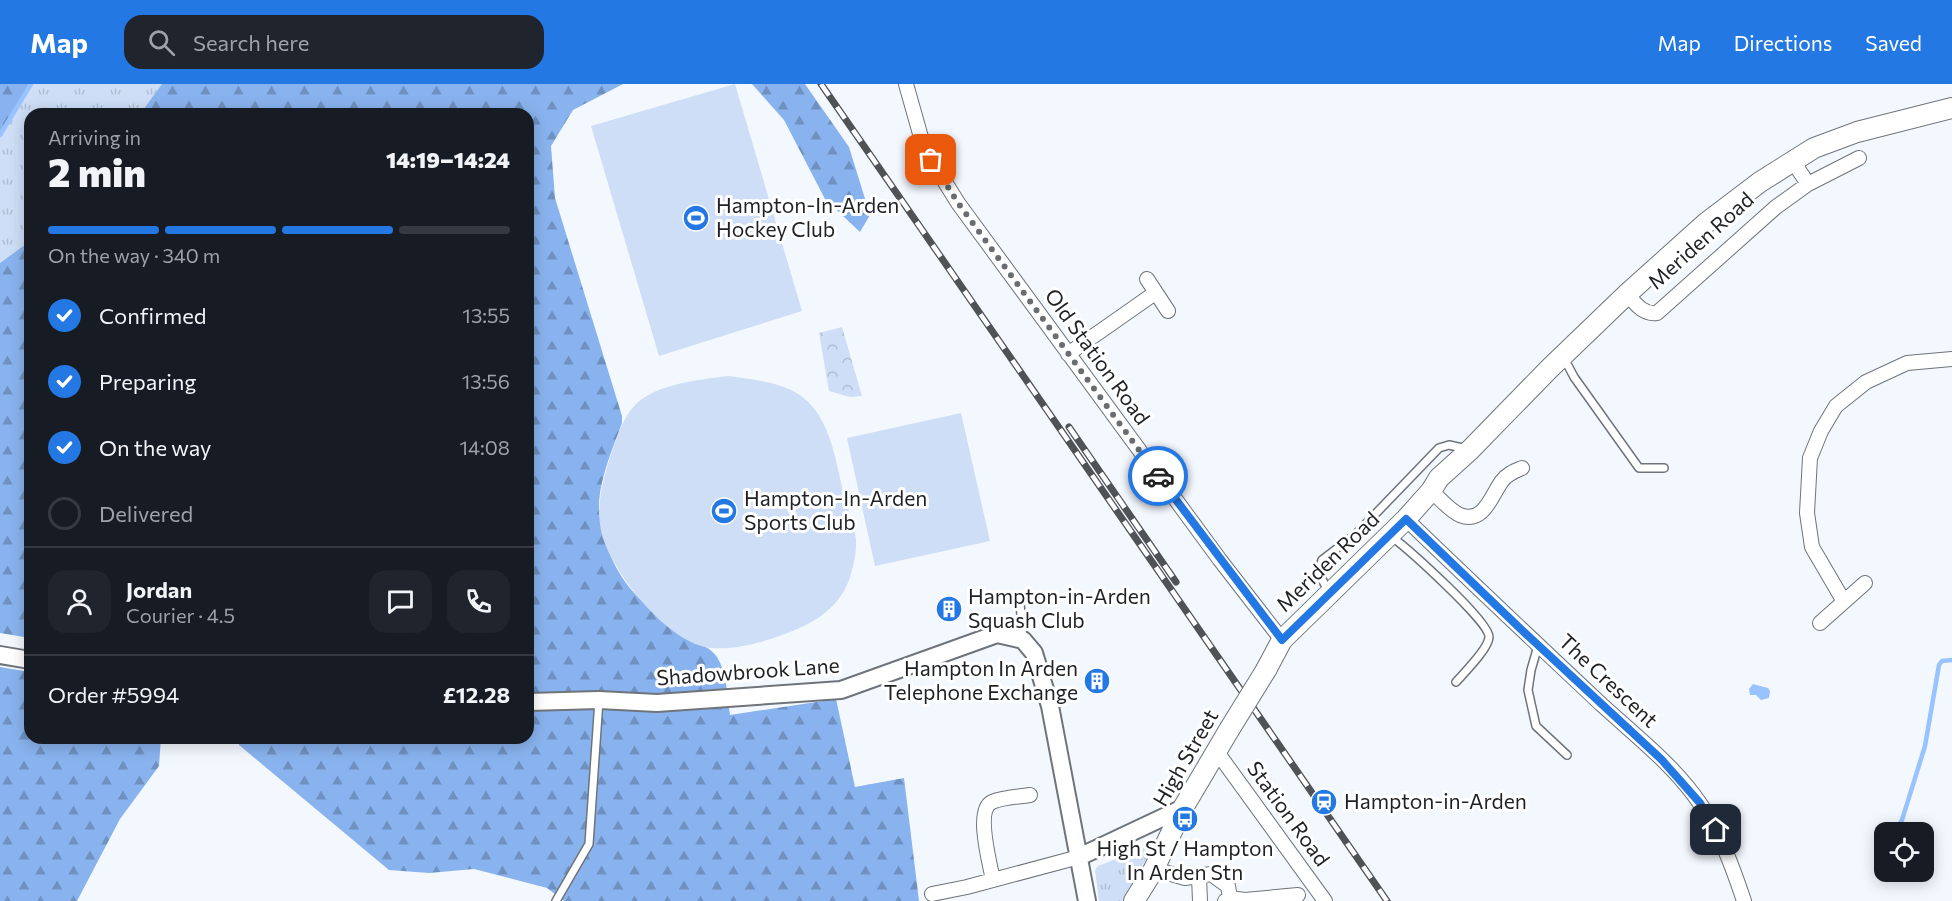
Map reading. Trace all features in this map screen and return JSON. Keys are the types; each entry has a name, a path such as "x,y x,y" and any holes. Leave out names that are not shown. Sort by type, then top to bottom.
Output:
{"main road":[{"name":"Meriden Road","path":"1282,640 1406,519 1439,478 1563,356 1627,294 1706,223 1792,160 1814,148 1857,132 1952,108"},
{"name":"High Street","path":"1134,901 1154,869 1183,808 1282,640"}],"street":[{"name":"Old Station Road","path":"906,84 924,148 937,172 1068,354 1282,640"},
{"name":"Meriden Road","path":"1627,294 1643,311 1650,314 1657,313 1755,224 1808,184 1858,158"},
{"path":"1792,160 1808,184"},
{"path":"1147,279 1168,312"},
{"path":"1068,354 1155,293"},
{"path":"1843,600 1812,547 1807,513 1810,458 1821,431 1836,406 1866,382 1907,363 1952,359"},
{"path":"1431,490 1458,515 1467,517 1483,511 1493,499 1503,479 1522,468"},
{"name":"The Crescent","path":"1406,519 1538,646 1661,759 1700,803 1722,842 1744,901"},
{"path":"1820,623 1865,582"},
{"name":"Shadowbrook Lane","path":"534,702 599,700 657,703 842,690 997,634 1023,640"},
{"path":"1023,640 1034,653 1050,706 1087,901"},
{"path":"0,655 24,659"},
{"name":"Station Road","path":"1217,752 1325,901"},
{"path":"993,880 983,825 984,811 992,802 1030,795"},
{"path":"932,894 1079,857 1183,808"},
{"path":"1154,869 1185,878 1211,874 1228,886 1227,899 1245,900 1298,895"},
{"path":"1199,877 1200,901"}],"lane":[{"path":"1563,356 1574,377 1639,468 1664,468"},
{"path":"1331,593 1322,581 1319,567 1322,560 1356,534 1439,448 1456,445 1470,450"},
{"path":"1390,535 1459,598 1489,633 1490,640 1456,682"},
{"path":"1020,603 1023,640"},
{"path":"1538,646 1528,690 1536,726 1567,754"},
{"path":"556,901 590,844 599,700"}],"green space":[{"path":"0,84 31,84 0,135"},
{"path":"31,84 162,84 144,108 24,108 24,245 0,263 0,135"},
{"path":"162,84 623,84 573,110 551,146 555,198 622,416 622,423 600,492 599,515 605,540 615,566 638,597 676,630 713,652 717,657 725,677 730,715 836,699 855,787 904,778 919,901 564,901 547,888 474,869 429,873 389,870 239,745 534,744 534,108 144,108"},
{"name":"Hampton-In-Arden Hockey Club","path":"735,84 802,311 659,356 591,126"},
{"path":"752,84 805,84 849,147 870,215 860,232 825,199 784,120"},
{"path":"24,245 24,637 0,633 0,263"},
{"path":"842,327 862,396 850,397 829,391 819,333"},
{"name":"Hampton-In-Arden Sports Club","path":"729,376 784,387 804,398 814,409 823,422 834,451 854,528 856,549 852,570 844,591 831,608 822,615 793,631 765,641 738,647 711,648 695,644 678,634 646,606 619,571 609,553 600,527 599,516 606,471 618,434 633,407 645,397 664,388 697,380"},
{"path":"961,413 990,541 875,566 847,438"},
{"path":"0,667 24,671 24,744 161,744 159,766 120,819 77,901 0,901"},
{"path":"1155,844 1122,901 1099,901 1095,870 1098,866"}],"shaded area":[{"path":"1753,684 1768,688 1769,698 1761,700 1756,695 1750,695 1749,689"}],"waterway":[{"path":"0,135 31,84"},
{"path":"1901,822 1925,746 1939,665 1942,661 1952,660"}],"railway":[{"path":"821,84 1387,901"},
{"path":"1069,427 1176,582"}],"way so far":[{"path":"931,160 958,203 1158,476"}],"place":[{"name":"Hampton-In-Arden Hockey Club","path":"696,218"},
{"name":"Hampton-In-Arden Sports Club","path":"724,511"},
{"name":"Hampton-in-Arden Squash Club","path":"949,609"},
{"name":"Hampton In Arden Telephone Exchange","path":"1097,681"},
{"name":"Hampton-in-Arden","path":"1324,802"},
{"name":"High St / Hampton In Arden Stn","path":"1185,819"}],"route":[{"path":"1158,476 1282,640 1406,519 1674,772 1700,803 1716,830"}]}
